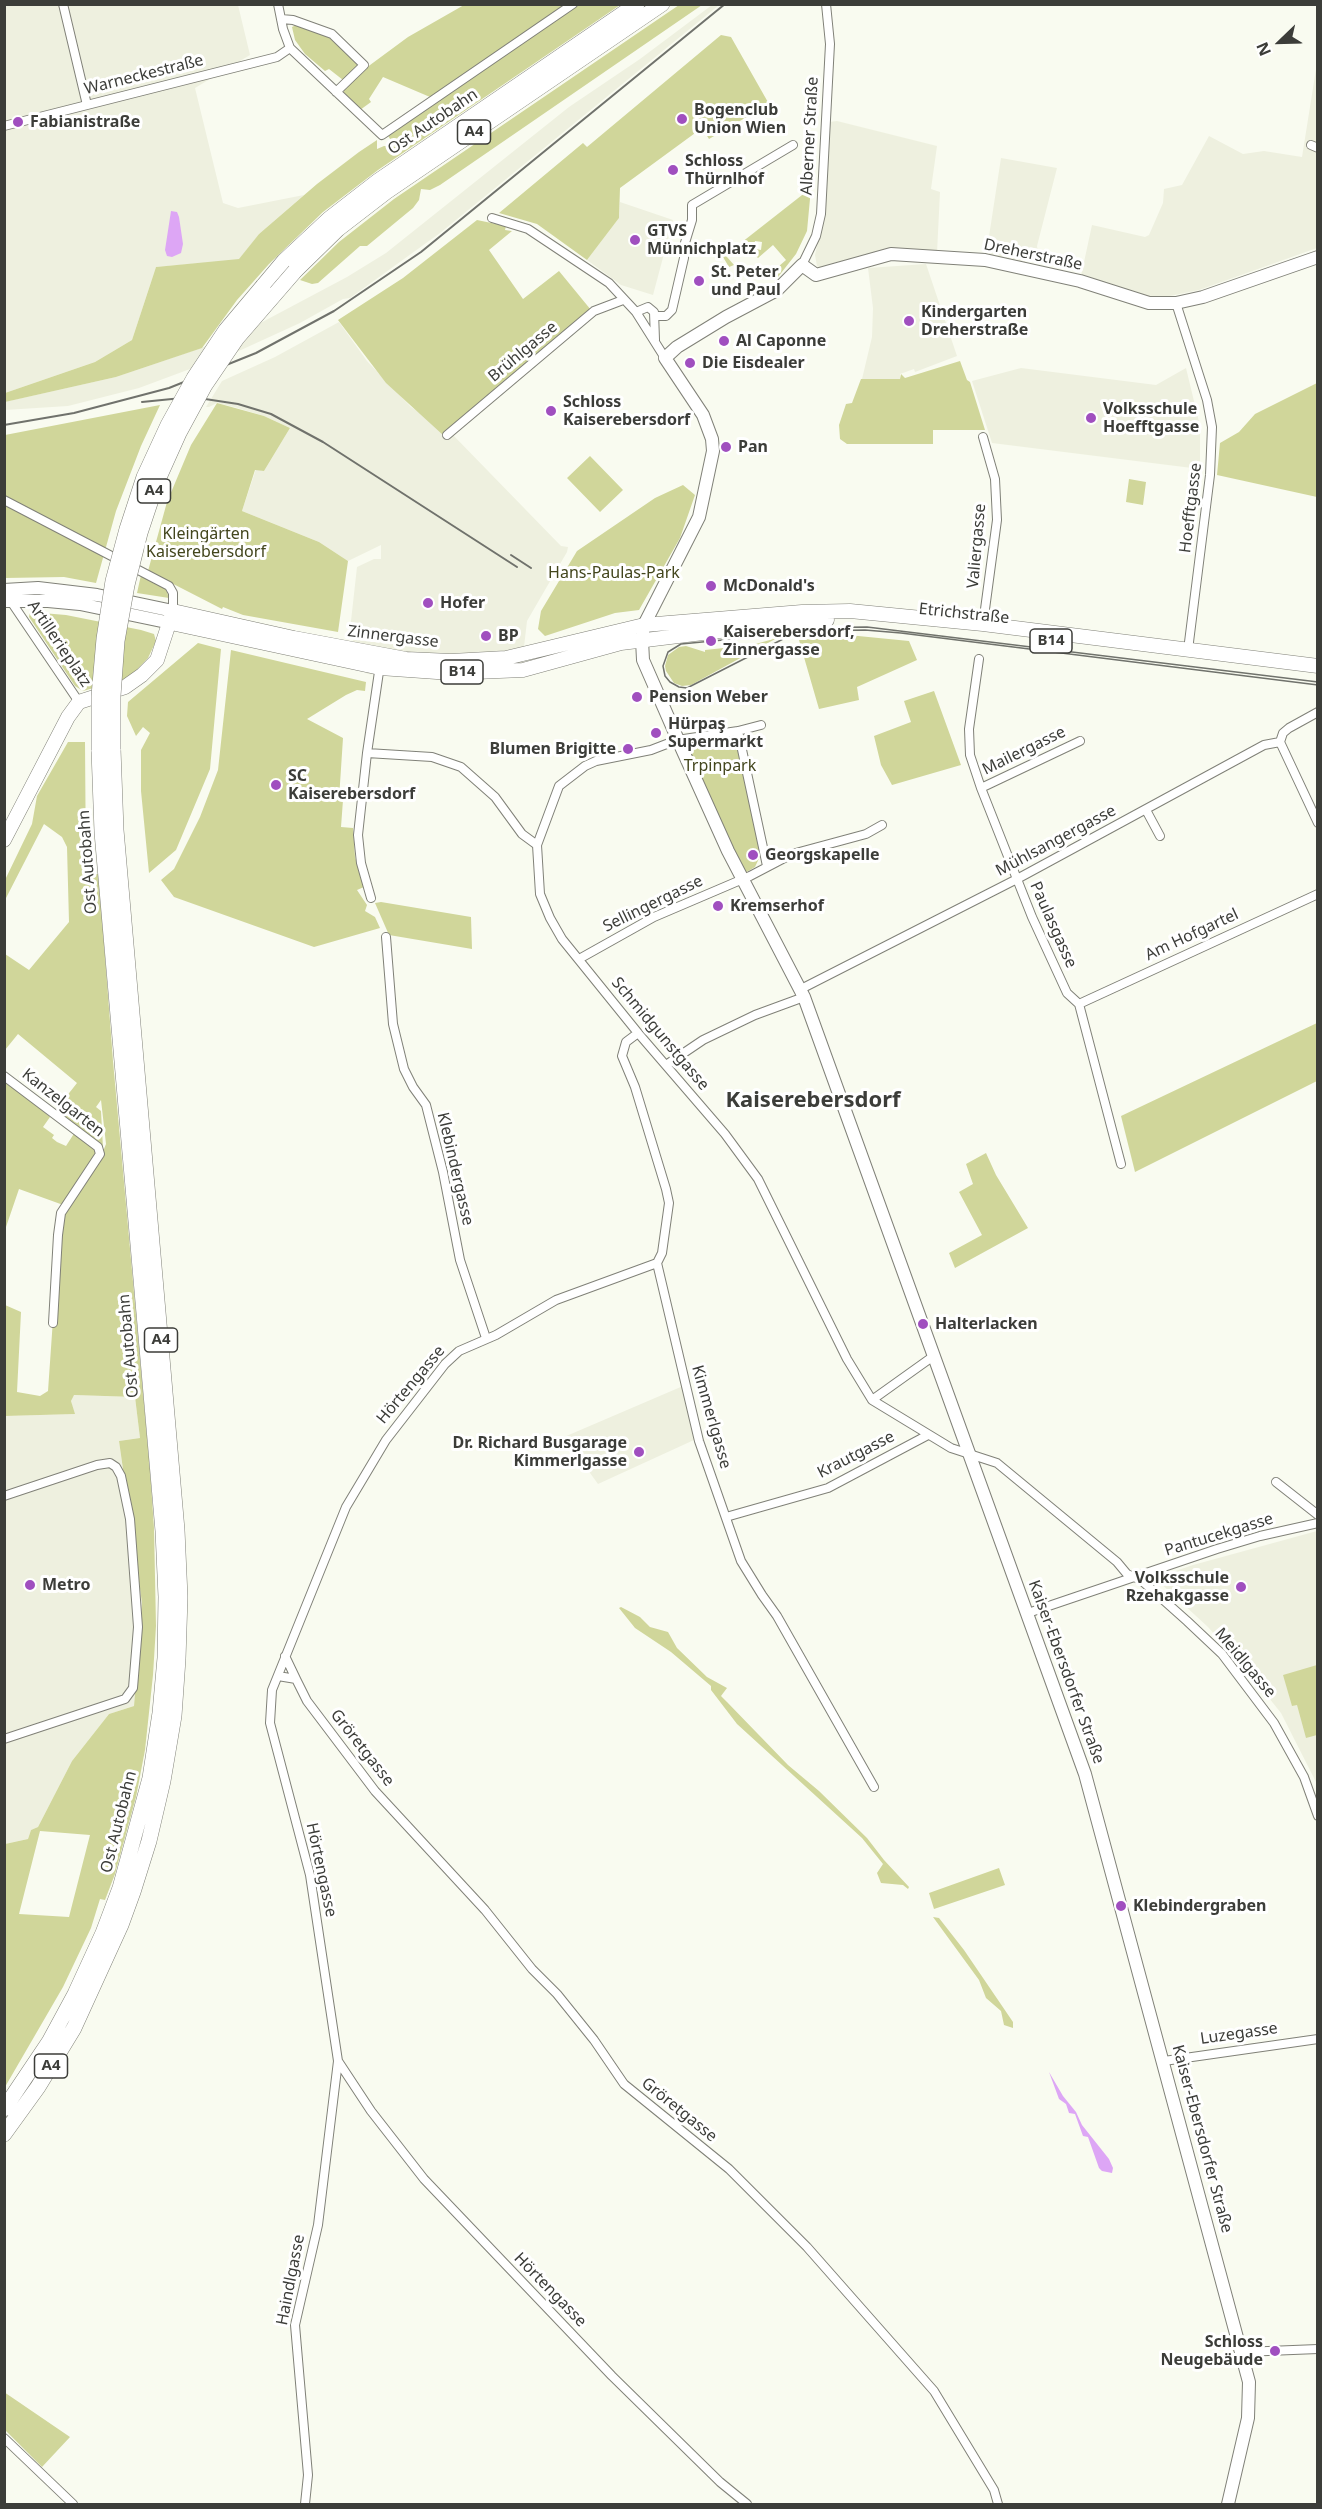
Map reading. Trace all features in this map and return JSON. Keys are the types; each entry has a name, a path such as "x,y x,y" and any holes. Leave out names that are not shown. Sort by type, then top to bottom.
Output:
{"highway":[{"name":"Ost Autobahn","path":"83,1994 121,1925 149,1841 163,1781 174,1716 180,1597 177,1530 117,842 99,696 111,593 127,529 144,477 168,425 194,378 226,330 284,261 329,219 378,181 637,4"},
{"name":"Ost Autobahn","path":"83,1994 133,1847 150,1778 160,1713 165,1658 166,1597 163,1531 102,832 106,749 117,641 134,554 157,482 179,433 205,386 237,338 295,271 338,229 386,192 662,4"},
{"name":"A4","path":"4,2109 83,1994"},
{"name":"A4","path":"4,2134 38,2088 74,2028 83,1994"}],"main road":[{"name":"Dreherstraße","path":"802,265 816,275 891,254 985,260 1080,280 1149,303 1176,303 1203,297 1317,257"},
{"path":"664,358 715,323 777,290 802,265"},
{"name":"Kaiser-Ebersdorfer Straße","path":"664,358 703,415 712,439 713,451 699,517 644,625 643,660 677,740 742,878 803,993 1085,1774 1243,2352 1250,2387 1248,2418 1228,2505"},
{"name":"Artillerieplatz","path":"7,595 38,588 97,595 172,617 157,660 142,675 125,687 79,702"},
{"name":"Etrichstraße","path":"644,625 850,610 983,624 1317,666"},
{"name":"Zinnergasse","path":"172,617 381,662 451,673 523,670 612,645 642,640"},
{"name":"Etrichstraße","path":"642,640 785,623 864,619 1317,674"},
{"name":"Zinnergasse","path":"381,662 506,658 644,625"},
{"path":"4,840 45,760 79,702"}],"street":[{"path":"63,4 87,105"},
{"path":"278,4 290,48 382,135 573,4"},
{"name":"Alberner Straße","path":"802,265 816,236 821,214 830,44 826,4"},
{"path":"281,19 293,20 332,34 364,65 336,92"},
{"name":"Warneckestraße","path":"4,126 277,57 290,48"},
{"path":"656,316 666,316 672,310 684,258 684,246 692,220 692,205 793,145"},
{"name":"Kaiser-Ebersdorfer Straße","path":"492,218 528,229 609,283 636,312 664,358"},
{"name":"Brühlgasse","path":"447,435 594,311 623,300"},
{"name":"Hoefftgasse","path":"1176,303 1207,400 1212,427 1210,475 1188,650"},
{"path":"636,312 648,307 656,316 655,341"},
{"name":"Valiergasse","path":"983,437 995,479 997,520 983,624"},
{"path":"4,500 169,586 173,593 172,617"},
{"name":"Artillerieplatz","path":"7,595 79,702"},
{"name":"Paulasgasse","path":"979,659 969,729 970,755 1017,879 1067,993 1079,1004 1121,1164"},
{"path":"371,898 361,863 358,835 367,753 381,662"},
{"name":"Mühlsangergasse","path":"666,1065 703,1040 803,993 1264,745 1280,742 1283,733 1289,728 1317,712"},
{"path":"677,740 738,732 761,725"},
{"path":"738,732 765,851 766,866"},
{"name":"Schmidgunstgasse","path":"677,740 651,750 596,761 585,766 559,786 537,845 540,894 562,939 724,1134 758,1179 847,1359 872,1400 951,1448 969,1452"},
{"name":"Mailergasse","path":"981,789 1080,741"},
{"path":"1280,742 1317,822"},
{"path":"367,753 432,757 461,767 495,797 522,834 537,845"},
{"path":"1146,810 1160,836"},
{"path":"742,878 792,854 866,834 882,825"},
{"name":"Sellingergasse","path":"579,959 654,916 742,878"},
{"name":"Am Hofgartel","path":"1079,1004 1317,894"},
{"name":"Klebindergasse","path":"386,937 393,1024 404,1069 426,1105 443,1172 460,1260 486,1338"},
{"name":"Kimmerlgasse","path":"638,1033 626,1042 622,1056 635,1088 669,1203 664,1243 657,1263 699,1441 741,1561 777,1616 874,1787"},
{"name":"Kanzelgarten","path":"4,1076 98,1148 100,1154 61,1213 57,1235 53,1323"},
{"name":"Hörtengasse","path":"657,1263 556,1300 496,1335 459,1351 445,1364 386,1440 346,1507 272,1690 270,1724 310,1875 338,2061 371,2111 424,2179 612,2376 720,2482 747,2505"},
{"path":"872,1400 934,1355"},
{"name":"Krautgasse","path":"726,1516 828,1488 928,1435"},
{"name":"Meidlgasse","path":"969,1452 997,1463 1134,1579 1141,1580 1222,1654 1247,1684 1296,1760 1315,1801 1317,1816"},
{"path":"4,1496 97,1465 110,1463 116,1467 122,1476 130,1519 138,1627 133,1689 125,1699 4,1739"},
{"path":"1276,1482 1317,1515"},
{"name":"Pantucekgasse","path":"1028,1613 1260,1536 1317,1523"},
{"name":"Gröretgasse","path":"285,1656 307,1701 375,1791 485,1910 532,1969 557,1994 594,2040 624,2084 729,2169 775,2214 934,2391 994,2490 998,2505"},
{"path":"278,1676 296,1679"},
{"name":"Luzegasse","path":"1164,2061 1317,2039"},
{"name":"Haindlgasse","path":"305,2505 308,2475 295,2325 318,2225 338,2061"},
{"path":"1243,2352 1317,2349"},
{"path":"4,2438 73,2505"}],"shaded area":[{"path":"5,5 238,5 250,55 195,88 223,203 238,208 304,195 259,234 239,260 156,267 132,340 95,362 5,393"},
{"path":"712,5 719,5 440,233 350,298 343,299 300,323 241,350 139,388 68,406 5,410 4,402 116,377 236,336 347,277 386,253 569,107 640,59"},
{"path":"1317,63 1317,248 1199,290 1165,297 1147,296 1081,276 1092,225 1145,237 1149,235 1163,203 1164,189 1182,185 1209,136 1243,154 1264,151 1302,157"},
{"path":"837,121 937,146 931,189 940,192 937,253 820,269 817,266 815,255 824,215 829,122"},
{"path":"1001,158 1057,168 1037,246 1039,260 1028,257 1024,264 986,256"},
{"name":"GTVS Münnichplatz","path":"620,202 673,220 653,295 621,285 587,260 619,218"},
{"path":"171,211 177,212 179,217 183,244 181,253 172,257 167,256 165,250"},
{"name":"Kindergarten Dreherstraße","path":"926,264 957,356 915,372 914,369 900,374 900,379 862,379 872,337 873,308 868,268"},
{"path":"339,322 367,361 411,407 453,435 561,546 568,547 527,621 521,673 445,678 367,674 351,635 351,621 357,567 374,559 381,559 381,545 348,561 319,542 242,511 256,469 264,471 290,428 264,416 234,407 217,403 206,407 222,381 275,357"},
{"name":"Volksschule Hoefftgasse","path":"1021,368 1156,385 1186,368 1200,426 1200,469 992,443 972,381"},
{"name":"Dr. Richard Busgarage Kimmerlgasse","path":"683,1386 694,1440 598,1484 564,1437"},
{"path":"73,1395 135,1397 140,1438 119,1441 142,1603 134,1706 109,1714 72,1761 38,1827 31,1830 28,1839 5,1844 4,1416 74,1414 71,1401"},
{"path":"1317,1531 1317,1784 1281,1713 1208,1627 1158,1581 1158,1577 1193,1565"},
{"path":"1049,2072 1082,2125 1109,2159 1113,2168 1112,2173 1099,2168 1088,2137 1083,2136 1075,2114 1069,2113 1066,2104 1059,2099"}],"green space":[{"path":"464,5 620,5 378,170 323,212 269,264 237,300 202,348 116,377 5,402 5,393 95,362 132,340 156,267 239,259 259,234 317,184 359,152 377,140 377,149 384,146 395,147 387,134 430,97 383,77 369,99 371,102 360,110 344,93 343,80 329,69 325,71 305,54 295,40 292,27 296,25 331,37 366,68 408,37"},
{"path":"679,5 702,5 440,185 430,190 421,189 419,200 413,208 367,246 360,246 318,283 312,284 300,280 339,242 394,199"},
{"name":"Bogenclub Union Wien","path":"721,35 731,37 769,104 709,139 702,128 620,188 619,218 587,260 537,224 499,213 583,143 587,147"},
{"path":"811,188 807,231 796,254 778,277 771,273 786,260 773,245 758,258 752,252 756,249 761,250 762,242 755,241 754,247 750,250 744,243 727,257 734,265 729,267 723,257"},
{"path":"477,220 506,226 505,230 512,231 489,250 523,299 559,271 591,310 443,435 386,383 338,320 403,278"},
{"path":"960,361 967,380 970,382 985,430 933,430 933,444 847,444 840,439 839,425 846,404 852,403 861,379 900,379 901,374 905,378"},
{"path":"1317,383 1317,497 1217,475 1220,443 1239,432 1255,414"},
{"name":"Kleingärten Kaiserebersdorf","path":"217,403 264,416 290,428 264,471 255,470 242,511 319,542 348,561 338,632 243,615 223,607 222,609 148,571 167,502 191,445"},
{"name":"Kleingärten Kaiserebersdorf","path":"160,405 141,446 116,511 96,583 64,577 5,578 5,435"},
{"path":"590,456 623,490 600,512 567,478"},
{"path":"1129,479 1146,482 1143,505 1126,502"},
{"name":"Hans-Paulas-Park","path":"683,485 695,495 680,538 639,610 615,613 545,636 538,629 541,611 577,551 655,498"},
{"path":"141,575 166,589 169,598 137,593"},
{"path":"30,612 66,615 141,630 154,634 156,641 148,658 129,678 83,691 75,686 29,617"},
{"path":"848,635 909,641 917,660 857,687 859,700 819,709 799,640"},
{"path":"777,638 691,685 682,686 674,683 666,671 668,655 679,647 686,646 705,652 705,650 752,645"},
{"path":"198,643 221,649 210,769 176,850 149,873 141,791 141,750 150,733 143,727 136,736 127,716 128,702"},
{"name":"SC Kaiserebersdorf","path":"231,650 366,682 365,691 357,690 346,695 307,719 343,738 339,799 343,800 341,827 353,828 355,857 364,887 357,890 367,905 365,911 375,917 380,928 314,947 174,897 161,880 174,869 200,817 218,770"},
{"path":"934,691 961,765 892,785 881,765 874,736 911,722 904,701"},
{"name":"Trpinpark","path":"729,741 740,750 762,852 755,867 745,873 684,746 687,743"},
{"path":"68,742 85,742 86,875 98,874 100,890 150,1469 156,1626 145,1750 136,1797 115,1874 105,1900 100,1899 91,1928 63,1987 5,2087 5,1844 28,1839 31,1830 38,1827 72,1761 109,1714 134,1706 142,1603 119,1441 140,1438 135,1397 74,1395 71,1401 75,1414 5,1416 5,1305 21,1312 17,1392 40,1396 48,1391 59,1233 66,1206 19,1189 6,1227 6,1270 5,1079 50,1117 43,1127 54,1135 52,1138 57,1142 66,1146 75,1132 97,1152 104,1149 106,1144 101,1100 96,1107 101,1111 103,1148 55,1112 59,1108 67,1107 71,1102 66,1097 77,1083 18,1034 5,1050 5,954 29,970 69,922 67,847 62,837 44,824 5,900 5,880 32,824 37,796","holes":["40,1831 90,1835 69,1917 19,1914"]},
{"path":"381,902 471,917 472,949 389,935 375,903"},
{"path":"1317,1023 1317,1081 1135,1172 1121,1116"},
{"path":"986,1153 996,1175 1028,1228 955,1268 949,1253 982,1235 959,1192 973,1184 966,1164"},
{"path":"619,1608 640,1617 650,1627 668,1632 677,1648 707,1677 727,1688 721,1696 788,1765 819,1791 867,1838 909,1887 908,1889 903,1885 881,1883 877,1873 883,1864 862,1838 737,1724 711,1690 711,1686 671,1652 635,1628"},
{"path":"1317,1665 1317,1735 1306,1738 1297,1705 1292,1706 1283,1675"},
{"path":"999,1868 1005,1885 934,1909 929,1893"},
{"path":"933,1917 939,1918 964,1950 1013,2022 1013,2028 1004,2025 1001,2011 986,1998 979,1980"},
{"path":"4,2392 70,2437 42,2467 5,2430"}],"tram line":[{"path":"1318,682 867,627 787,628 744,638 681,644 668,652 663,666 665,676 670,682 687,688 787,637 809,631 865,630 1318,685"}],"railway":[{"path":"4,425 74,413 169,388 256,353 334,311 421,252 725,4"},
{"path":"142,402 192,397 238,404 271,414 323,442 517,567"},
{"path":"511,555 531,568"}],"place":[{"name":"Bogenclub Union Wien","path":"682,119"},
{"name":"Fabianistraße","path":"18,122"},
{"name":"Schloss Thürnlhof","path":"673,170"},
{"name":"GTVS Münnichplatz","path":"635,240"},
{"name":"St. Peter und Paul","path":"699,281"},
{"name":"Kindergarten Dreherstraße","path":"909,321"},
{"name":"Al Caponne","path":"724,341"},
{"name":"Die Eisdealer","path":"690,363"},
{"name":"Schloss Kaiserebersdorf","path":"551,411"},
{"name":"Volksschule Hoefftgasse","path":"1091,418"},
{"name":"Pan","path":"726,447"},
{"name":"McDonald's","path":"711,586"},
{"name":"Hofer","path":"428,603"},
{"name":"BP","path":"486,636"},
{"name":"Kaiserebersdorf, Zinnergasse","path":"711,641"},
{"name":"Pension Weber","path":"637,697"},
{"name":"Hürpaş Supermarkt","path":"656,733"},
{"name":"Blumen Brigitte","path":"628,749"},
{"name":"SC Kaiserebersdorf","path":"276,785"},
{"name":"Georgskapelle","path":"753,855"},
{"name":"Kremserhof","path":"718,906"},
{"name":"Halterlacken","path":"923,1324"},
{"name":"Dr. Richard Busgarage Kimmerlgasse","path":"639,1452"},
{"name":"Metro","path":"30,1585"},
{"name":"Volksschule Rzehakgasse","path":"1241,1587"},
{"name":"Klebindergraben","path":"1121,1906"},
{"name":"Schloss Neugebäude","path":"1275,2351"}],"district":[{"name":"Kaiserebersdorf","path":"813,1101"}]}
